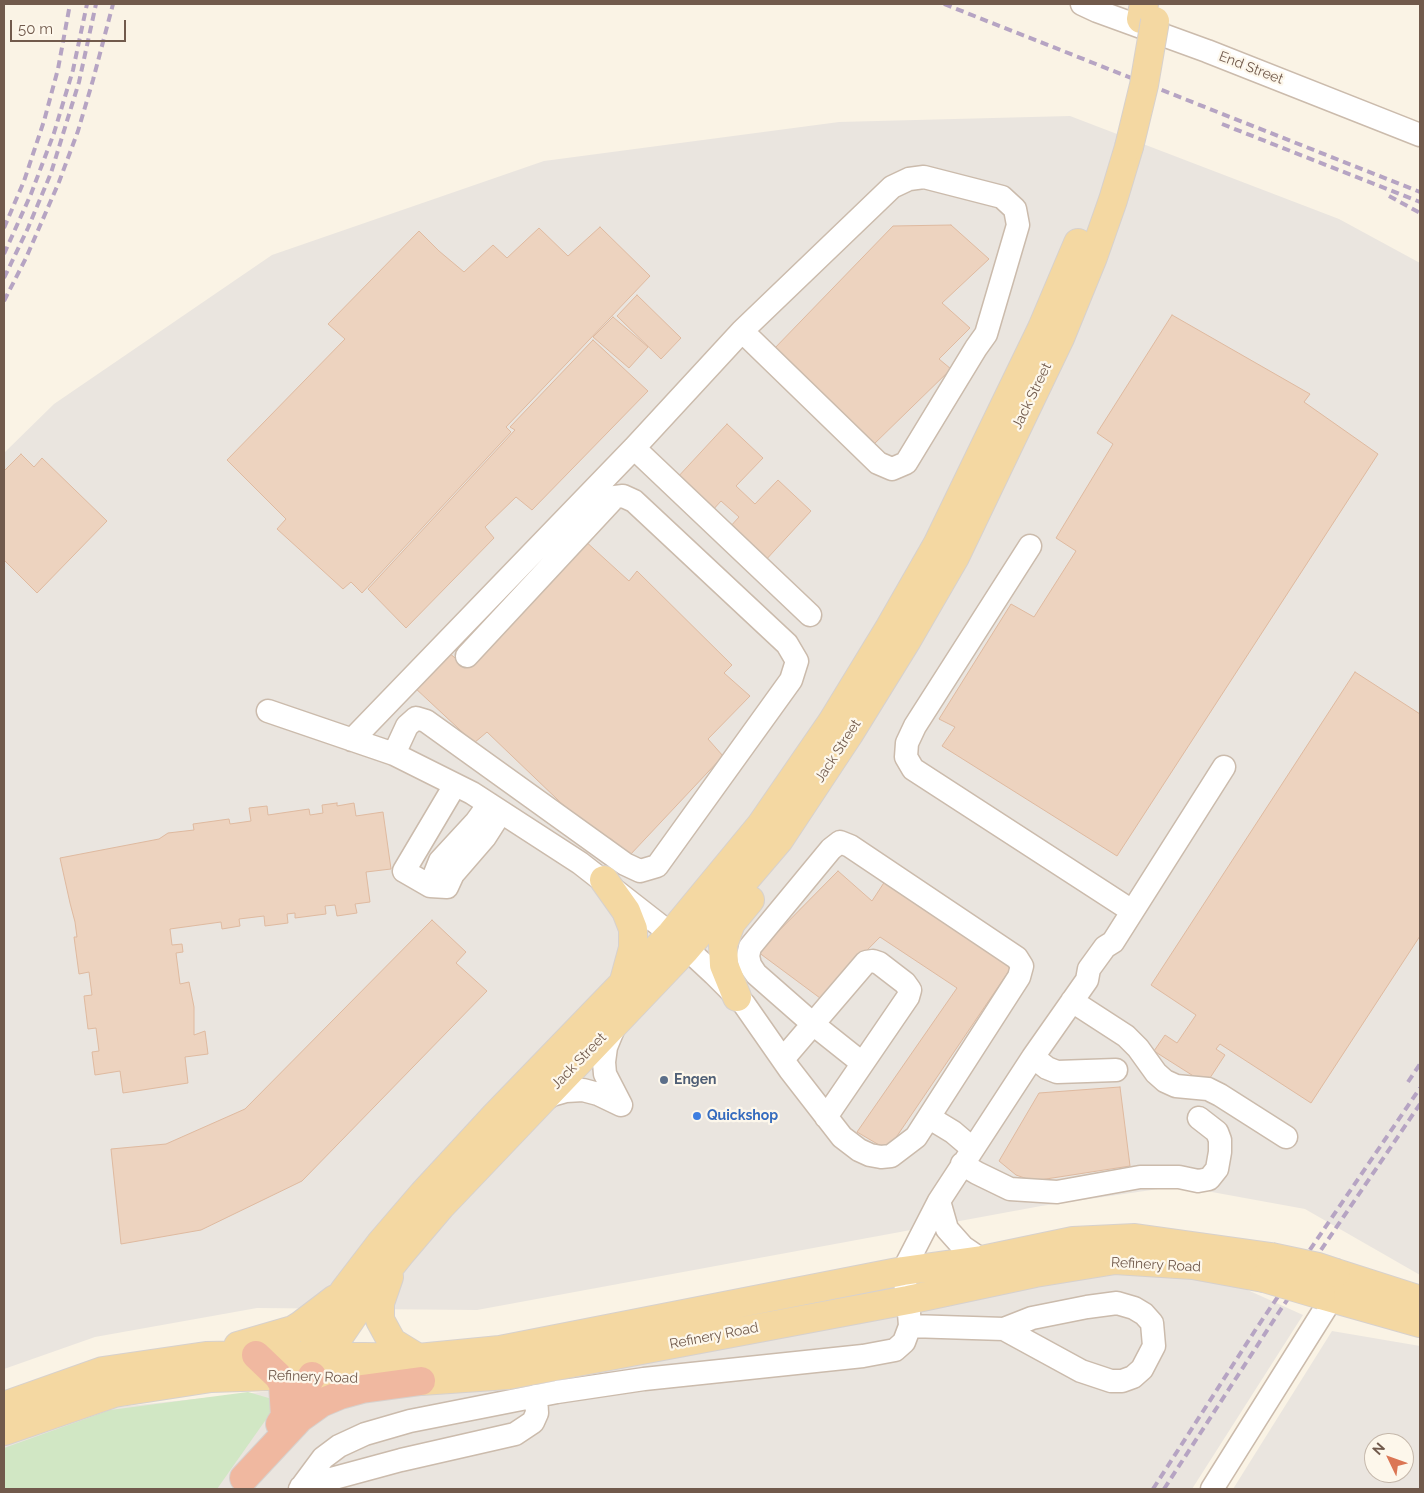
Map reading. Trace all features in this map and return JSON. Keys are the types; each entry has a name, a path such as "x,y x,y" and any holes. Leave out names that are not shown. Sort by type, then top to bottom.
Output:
{"highway":[{"path":"241,1484 285,1416 305,1368 256,1355"},
{"path":"241,1484 300,1418 321,1403 340,1395 420,1370"}],"main road":[{"name":"Jack Street","path":"305,1368 344,1291 380,1244 495,1116 623,985 678,942 778,840 850,734 955,557 1060,338 1085,252 1120,144 1144,85 1149,12"},
{"name":"Jack Street","path":"305,1368 441,1206 616,1022 678,942 761,825 832,722 890,628 937,546 1042,328 1085,252"},
{"path":"737,997 724,965 723,945 726,933 731,923 788,848 810,793"},
{"path":"604,880 626,910 633,929 633,948 623,985"},
{"name":"Refinery Road","path":"420,1370 500,1350 903,1271 982,1260 1073,1241 1134,1250 1193,1265 1268,1268 1334,1286 1420,1300"},
{"name":"Refinery Road","path":"4,1431 114,1393 211,1378 305,1368 420,1370 508,1375 909,1313 1035,1273 1115,1260 1134,1250"},
{"path":"401,1253 385,1284 380,1303 380,1320 392,1342 420,1370"},
{"name":"Refinery Road","path":"1334,1286 1420,1323"},
{"path":"206,1356 292,1330 309,1320 344,1291"},
{"name":"Refinery Road","path":"4,1406 103,1371 206,1356 256,1355 305,1368"}],"street":[{"name":"End Street","path":"1082,4 1097,12 1207,51 1420,134"},
{"path":"352,740 634,448 742,331 892,187 909,179 924,177 1002,197 1016,209 1018,225 986,334 906,462 892,469 878,463 742,331"},
{"path":"634,448 810,615"},
{"path":"394,754 407,726 416,718 426,721 625,864 640,871 657,866 790,680 797,661 787,644 634,500 624,496 615,498 467,656"},
{"path":"1030,546 915,726 907,743 906,757 913,769 1132,912"},
{"path":"268,711 394,754 495,808 604,880 678,942 737,997 826,1118 842,1137 859,1150 870,1155 891,1156 916,1137 1020,977 1022,966 1017,958 850,846 840,842 831,849 750,947 748,956 750,965 756,974 812,1024 862,1063"},
{"path":"301,1488 323,1458 339,1446 365,1434 410,1421 536,1396 644,1379 895,1350 904,1342 909,1313 903,1271 939,1200 1033,1057 1087,980 1095,976 1112,951 1113,942 1224,767"},
{"path":"455,785 404,871 438,886 453,874 486,837 495,808"},
{"path":"783,1059 866,962 873,960 879,963 905,983 910,990 908,997 826,1118"},
{"path":"1072,1001 1126,1036 1138,1048 1156,1073 1165,1081 1176,1086 1208,1090 1220,1095 1286,1137"},
{"path":"540,1102 552,1094 583,1090 598,1094 621,1105 605,1074 604,1062 606,1047 616,1022"},
{"path":"1033,1057 1047,1068 1057,1072 1116,1070"},
{"path":"930,1118 952,1132 977,1173 1010,1188 1058,1192 1140,1177 1179,1177 1198,1181 1209,1179 1217,1169 1220,1140 1217,1132 1199,1118"},
{"path":"939,1200 946,1229 962,1247 982,1260"},
{"path":"1212,1489 1334,1286"},
{"path":"909,1313 1004,1329 1081,1371 1111,1381 1133,1377 1142,1369 1154,1346 1152,1323 1144,1314 1134,1308 1117,1303 1032,1318 1004,1329"},
{"path":"301,1488 401,1460 514,1434 533,1422 537,1414 536,1396"}],"shaded area":[{"path":"1070,116 1339,219 1420,263 1420,1275 1305,1209 1179,1186 1041,1206 477,1310 257,1308 95,1337 4,1369 4,453 54,404 272,255 544,161 839,122"},
{"path":"1099,1266 1232,1283 1303,1315 1192,1489 4,1489 4,1446 109,1408 309,1387"},
{"path":"1332,1331 1420,1346 1420,1489 1233,1489"}],"green space":[{"path":"248,1392 279,1401 217,1489 4,1489 4,1448 110,1410"}],"building":[{"path":"951,225 989,259 942,303 970,328 939,359 951,369 872,446 772,351 893,226"},
{"path":"600,227 650,276 506,427 511,432 362,593 351,582 343,589 277,529 286,519 227,460 345,339 328,324 419,231 464,272 493,245 507,258 539,228 568,256"},
{"path":"637,295 681,338 661,359 617,316"},
{"path":"1172,315 1310,394 1304,402 1378,454 1117,856 942,746 955,727 939,719 1011,604 1034,617 1076,551 1056,538 1113,444 1097,433"},
{"path":"613,317 648,347 629,368 593,337"},
{"path":"593,340 648,391 532,510 516,497 485,527 494,538 406,628 368,589 515,430 510,427"},
{"path":"727,424 763,458 736,486 755,504 778,480 811,511 763,563 728,529 739,517 721,501 711,512 676,479"},
{"path":"21,454 34,467 42,458 107,521 37,593 4,560 4,471"},
{"path":"583,539 629,581 637,571 732,665 724,673 750,696 708,739 723,756 630,855 610,838 605,845 487,732 474,743 414,687 448,652 461,663"},
{"path":"1355,672 1420,714 1420,936 1311,1103 1220,1044 1216,1049 1225,1055 1206,1084 1154,1051 1165,1035 1177,1043 1196,1015 1151,985"},
{"path":"337,803 337,806 354,803 356,816 383,812 391,869 366,872 370,902 355,904 357,913 337,916 335,905 325,906 326,914 295,918 295,913 287,914 288,923 265,926 264,916 239,919 240,926 222,929 221,922 170,929 172,945 182,944 183,952 176,953 180,984 189,982 194,1007 194,1035 205,1031 208,1054 185,1057 188,1083 123,1093 120,1071 95,1075 92,1052 99,1051 96,1028 88,1029 84,996 92,995 89,972 79,974 74,937 77,937 75,922 60,858 159,839 168,833 194,830 193,824 229,819 230,824 251,821 249,808 267,806 268,815 309,809 310,815 323,813 322,805"},
{"path":"838,871 872,901 889,875 1015,962 897,1136 886,1149 857,1132 957,988 880,937 820,998 758,952"},
{"path":"432,920 466,952 456,963 487,991 302,1181 201,1230 121,1244 111,1149 166,1144 245,1109"},
{"path":"1120,1087 1130,1166 1033,1181 1016,1175 999,1161 1039,1093"}],"railway":[{"path":"4,228 24,181 44,121 58,69 70,4"},
{"path":"4,254 31,194 54,133 73,70 87,4"},
{"path":"4,278 51,173 79,82 96,4"},
{"path":"4,301 26,258 59,182 78,131 113,4"},
{"path":"944,4 1420,192"},
{"path":"1222,124 1420,202"},
{"path":"1389,196 1420,213"},
{"path":"1408,1082 1420,1064"},
{"path":"1153,1489 1256,1329 1420,1088"},
{"path":"1164,1489 1281,1309 1420,1104"}],"place":[{"name":"Engen","path":"664,1080"},
{"name":"Quickshop","path":"697,1116"}]}
